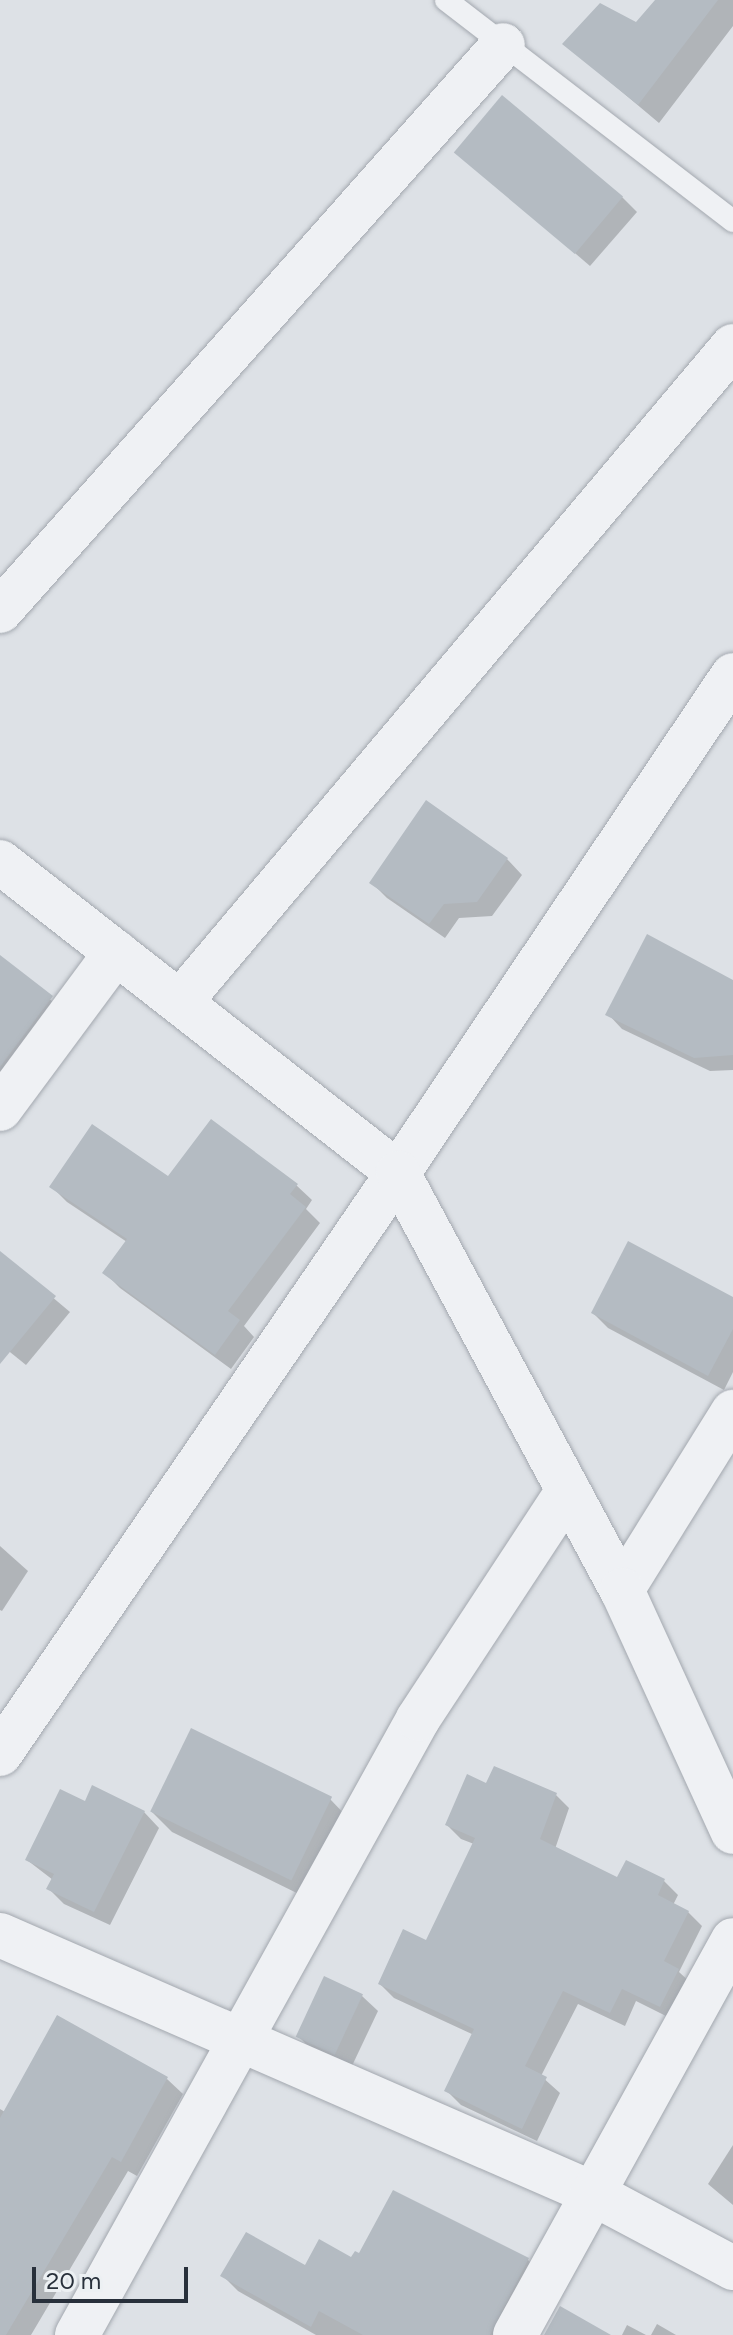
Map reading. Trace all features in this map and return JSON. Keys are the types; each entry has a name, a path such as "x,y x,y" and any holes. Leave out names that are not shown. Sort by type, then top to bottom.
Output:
{"street":[{"path":"0,611 503,45"},
{"path":"180,1002 733,346"},
{"path":"0,1754 398,1173 733,675"},
{"path":"0,862 398,1173 622,1590 733,1832"},
{"path":"0,1109 116,952"},
{"path":"622,1590 733,1412"},
{"path":"77,2335 418,1719 568,1491"},
{"path":"0,1935 592,2193 733,2268"},
{"path":"515,2335 733,1940"}],"lane":[{"path":"446,0 733,221"}],"building":[{"path":"655,0 718,0 638,105 562,44 600,3 636,22"},
{"path":"502,95 623,197 575,254 454,152"},
{"path":"426,800 508,858 477,902 444,904 429,924 369,883"},
{"path":"647,934 733,980 733,1055 694,1058 605,1015"},
{"path":"0,955 53,996 0,1067"},
{"path":"211,1119 298,1184 290,1194 306,1207 228,1311 240,1320 215,1355 102,1273 127,1239 49,1187 92,1124 168,1176"},
{"path":"628,1241 733,1297 733,1329 708,1376 591,1313"},
{"path":"0,1251 56,1296 0,1364"},
{"path":"191,1728 332,1797 291,1880 150,1812"},
{"path":"494,1766 557,1793 540,1839 617,1877 626,1860 665,1879 658,1895 689,1911 664,1961 679,1969 660,2007 622,1989 610,2013 563,1991 525,2066 547,2077 522,2129 444,2091 474,2029 378,1984 403,1929 426,1940 475,1838 445,1825 467,1774 486,1783"},
{"path":"92,1785 145,1811 94,1912 46,1889 54,1874 25,1860 60,1789 85,1801"},
{"path":"324,1976 363,1994 335,2055 296,2037"},
{"path":"57,2015 168,2077 121,2162 112,2157 6,2335 0,2335 0,2118"},
{"path":"393,2190 529,2258 490,2335 363,2335 319,2311 311,2327 220,2276 246,2232 305,2265 319,2239 351,2257 355,2251 359,2253"},
{"path":"560,2306 611,2335 544,2335"}]}
